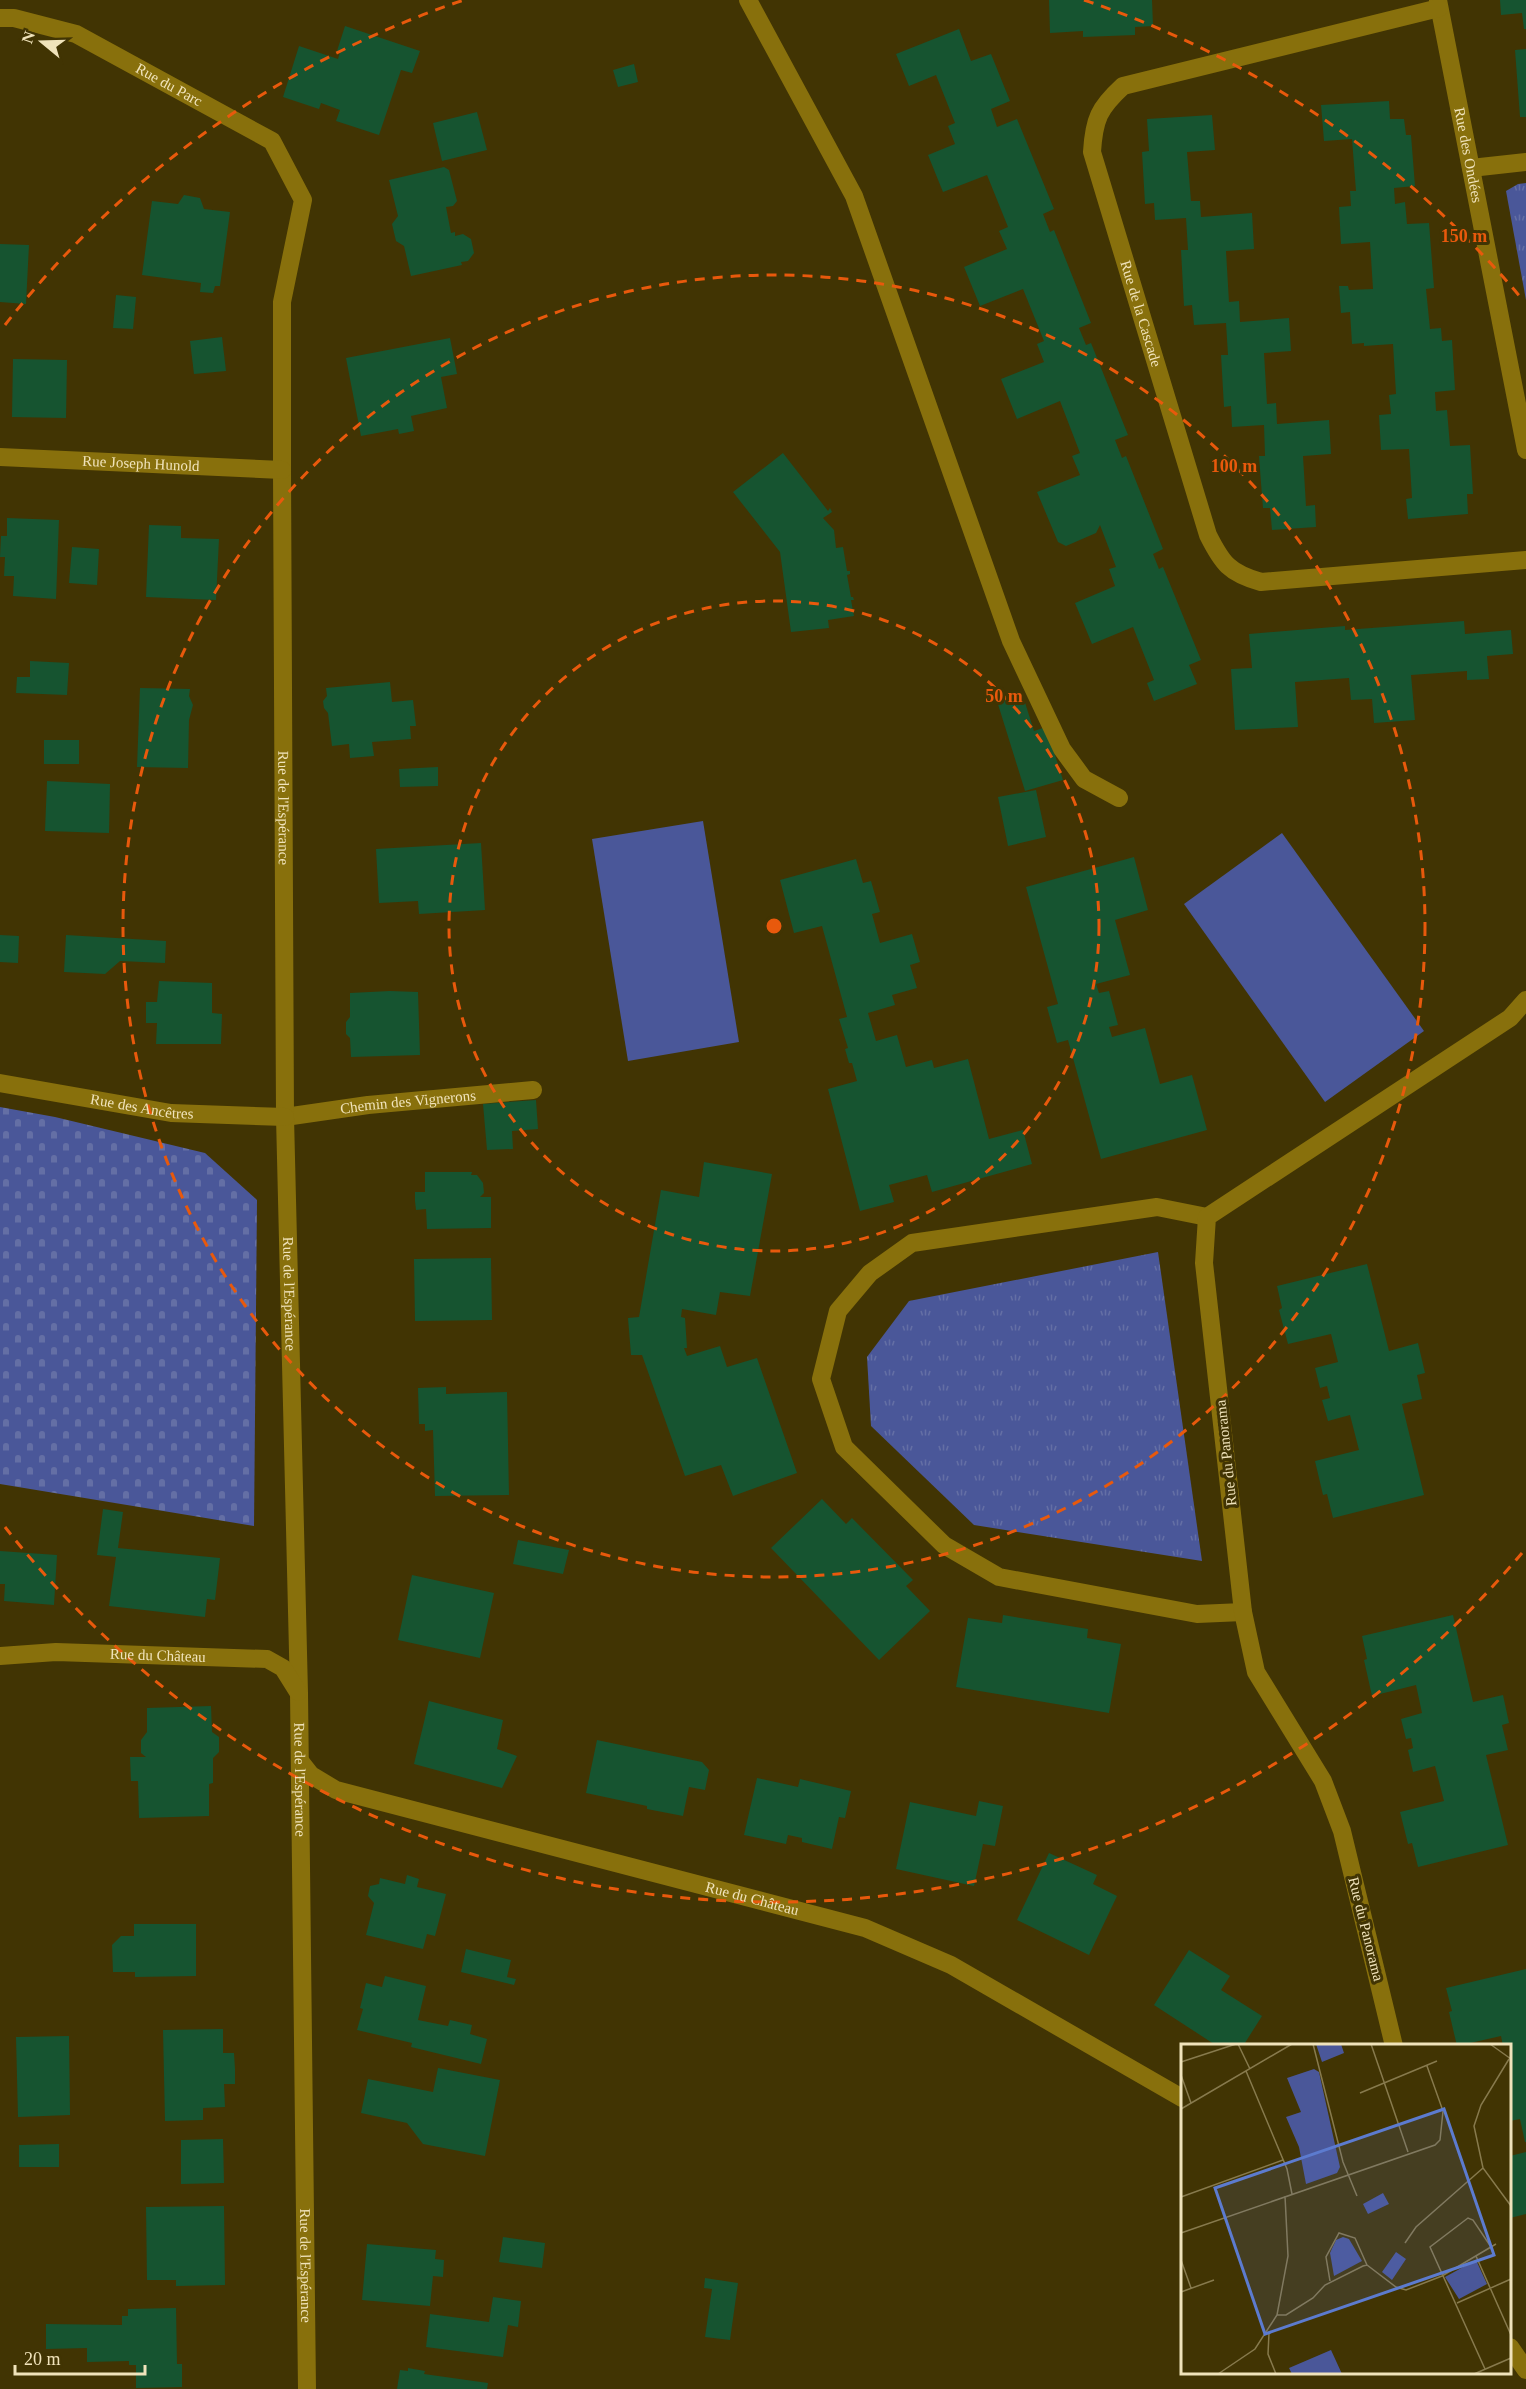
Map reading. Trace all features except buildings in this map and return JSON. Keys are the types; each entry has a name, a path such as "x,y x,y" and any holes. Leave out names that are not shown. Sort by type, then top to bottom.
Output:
{"street":[{"path":"748,0 854,196 1011,641 1062,749 1084,778 1119,798"},
{"name":"Rue des Ondées","path":"1439,4 1526,450"},
{"name":"Rue de la Cascade","path":"1439,4 1123,86 1106,101 1094,128 1092,152 1208,535 1221,561 1243,577 1261,582 1526,560"},
{"name":"Rue du Parc","path":"0,18 14,18 75,34 272,141 303,200"},
{"path":"1471,168 1526,162"},
{"name":"Rue de l'Espérance","path":"303,200 282,302 282,470 285,1117 299,1693 307,2389"},
{"name":"Rue Joseph Hunold","path":"0,457 282,470"},
{"path":"1244,1612 1197,1614 999,1577 944,1545 844,1447 821,1378 838,1311 870,1273 912,1243 1157,1207 1207,1217 1298,1160 1510,1018 1526,1000"},
{"name":"Rue des Ancêtres","path":"0,1083 171,1113 285,1117"},
{"name":"Chemin des Vignerons","path":"285,1117 368,1105 533,1090"},
{"name":"Rue du Panorama","path":"1207,1217 1204,1263 1244,1612 1256,1672 1323,1781 1342,1831 1394,2044"},
{"name":"Rue du Château","path":"0,1656 56,1652 267,1659 283,1668 299,1693"},
{"name":"Rue du Château","path":"300,1761 311,1776 336,1790 865,1928 951,1965 1181,2097"},
{"path":"1511,2341 1526,2347"},
{"path":"1511,2350 1526,2370"}],"green space":[{"path":"1526,183 1526,300 1506,191 1518,184"},
{"path":"703,821 739,1042 628,1061 592,839"},
{"path":"1282,833 1424,1031 1325,1102 1184,904"},
{"path":"0,1107 55,1117 205,1153 257,1200 254,1526 0,1484"},
{"path":"1158,1252 1202,1561 974,1525 871,1426 867,1357 909,1301"}]}
